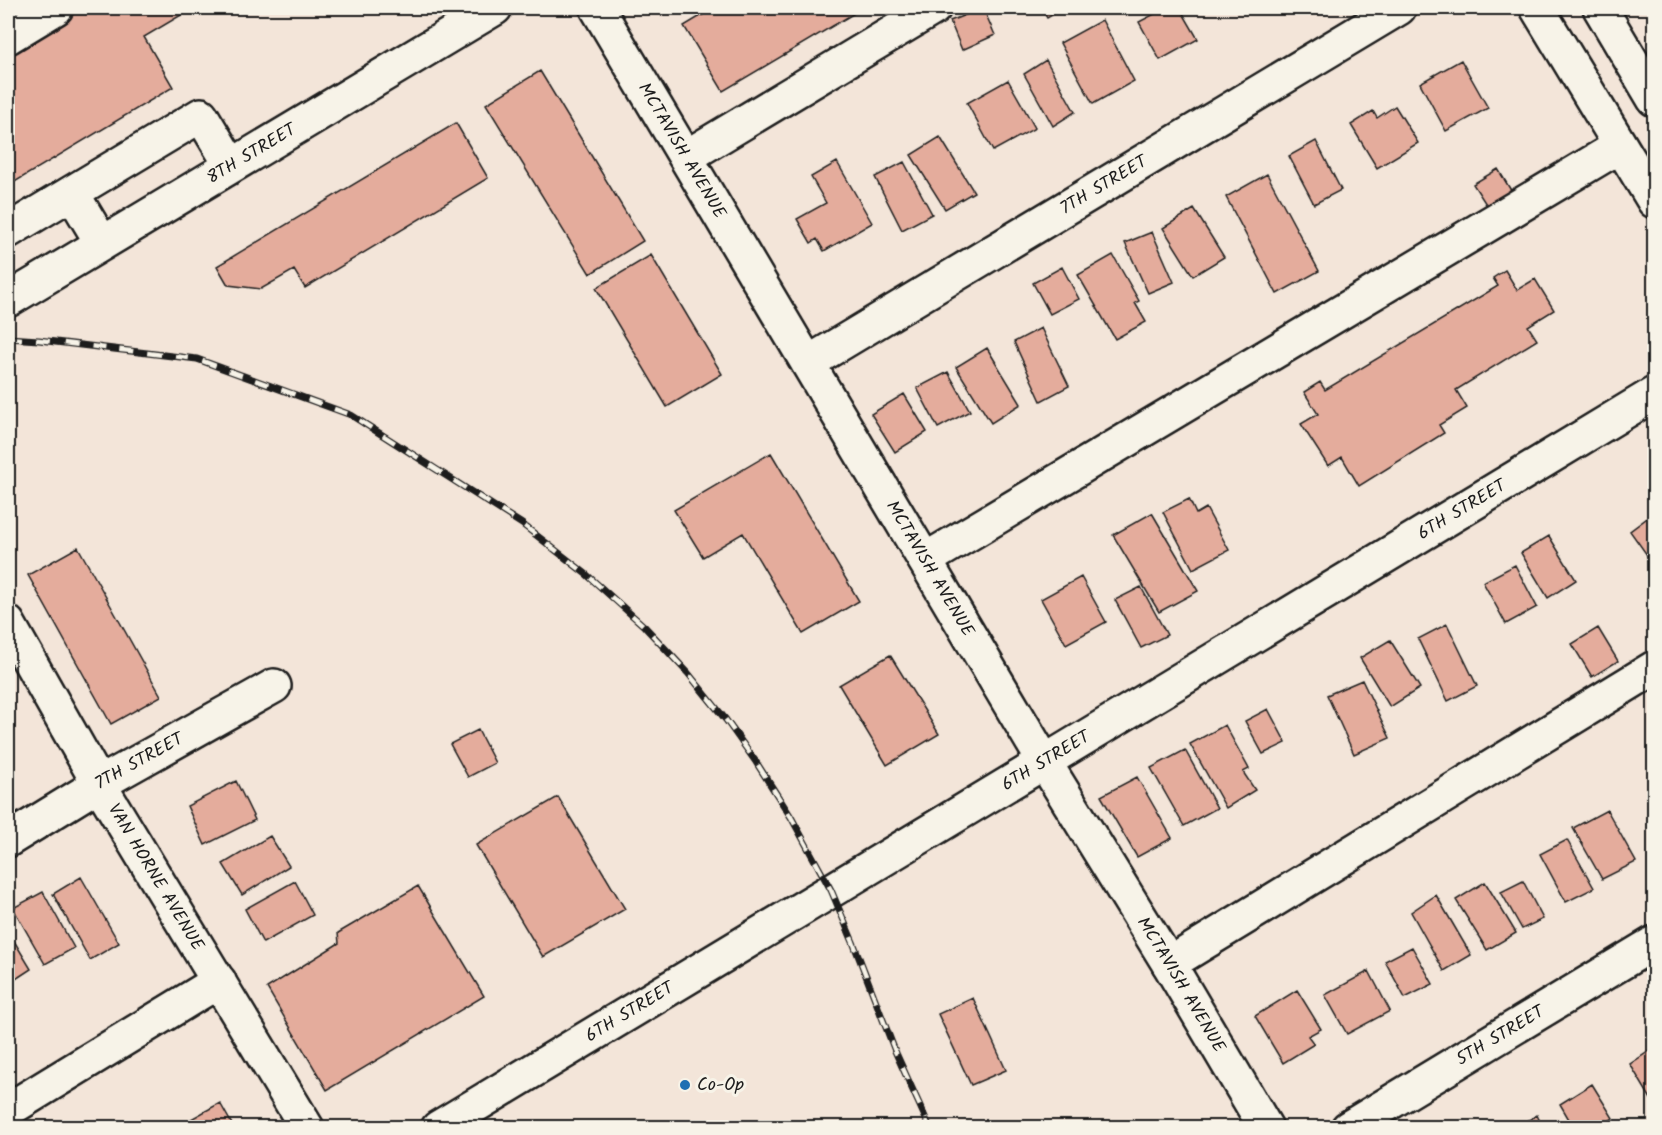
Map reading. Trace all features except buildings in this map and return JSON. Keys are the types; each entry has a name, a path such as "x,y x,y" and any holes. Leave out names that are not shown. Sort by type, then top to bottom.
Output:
{"street":[{"path":"8,37 56,8"},
{"name":"8TH STREET","path":"8,300 495,8"},
{"name":"MCTAVISH AVENUE","path":"597,8 1045,763 1266,1128"},
{"path":"686,157 934,8"},
{"name":"7TH STREET","path":"808,363 1399,8"},
{"path":"1536,8 1654,201"},
{"path":"1600,8 1654,99"},
{"path":"8,231 201,115 231,165"},
{"path":"925,560 1620,146"},
{"path":"72,193 102,243"},
{"name":"6TH STREET","path":"438,1128 1654,394"},
{"name":"VAN HORNE AVENUE","path":"8,624 99,784 307,1128"},
{"path":"1168,964 1654,668"},
{"name":"7TH STREET","path":"8,840 99,784 274,686"},
{"name":"5TH STREET","path":"1348,1128 1654,943"},
{"path":"8,1110 219,981"}],"railway":[{"path":"8,338 197,359 351,415 522,524 586,574 644,626 688,673 726,720 791,817 831,890 895,1051 930,1128"}],"place":[{"name":"Co-Op","path":"685,1085"}]}
